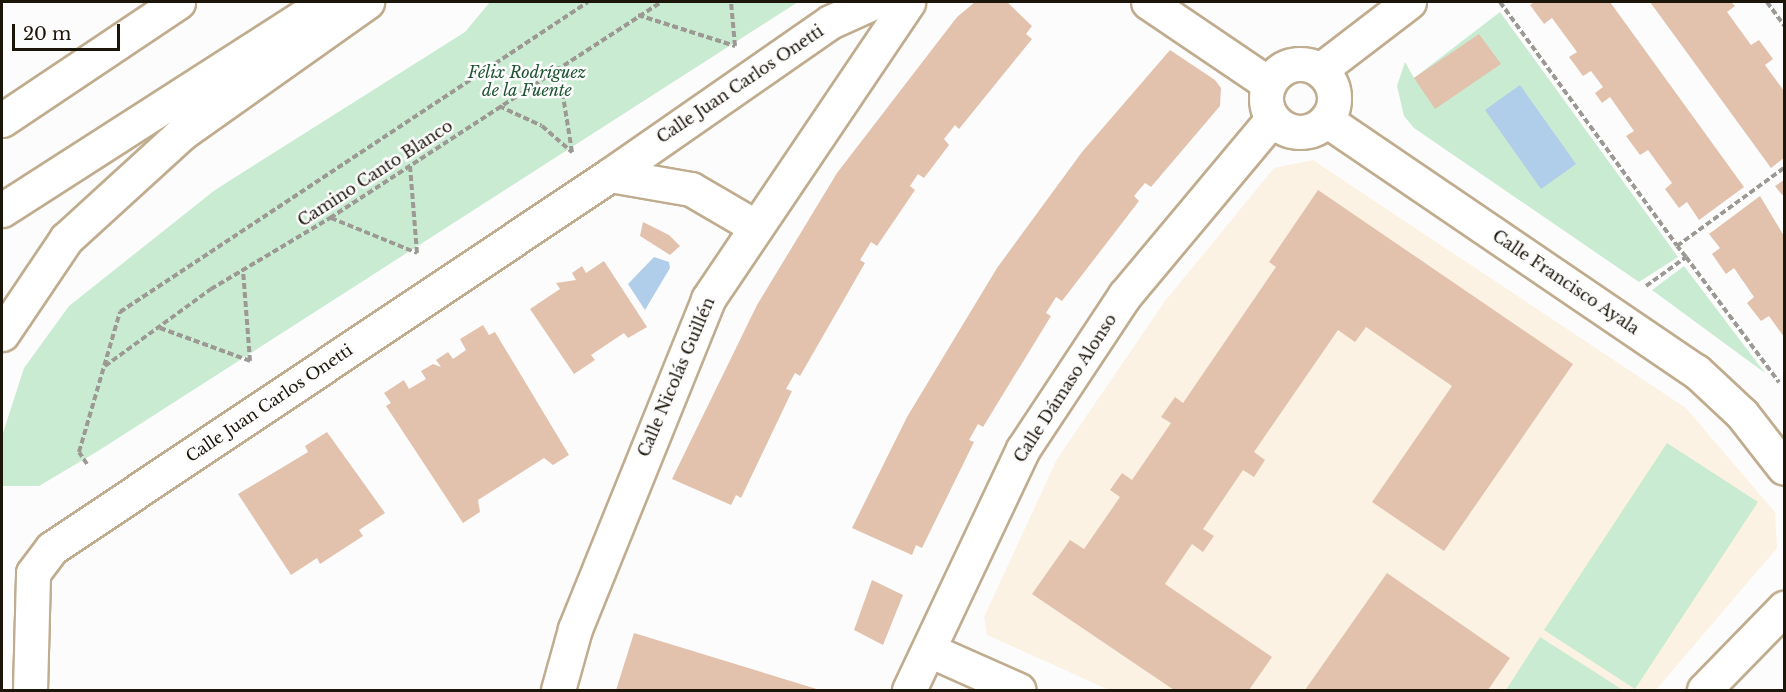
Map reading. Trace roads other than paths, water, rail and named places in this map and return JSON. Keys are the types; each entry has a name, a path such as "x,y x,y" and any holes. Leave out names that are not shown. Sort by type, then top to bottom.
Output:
{"main road":[{"path":"2,120 178,2"},
{"path":"2,210 326,2"},
{"path":"2,334 66,239 182,133 367,2"},
{"name":"Calle Juan Carlos Onetti","path":"30,690 33,573 52,548 610,175 830,22 874,2"},
{"name":"Calle Nicolás Guillén","path":"558,690 575,629 673,376 708,299 908,2"},
{"path":"1148,2 1269,84"},
{"path":"1320,70 1334,94 1326,120 1299,132 1272,119 1265,102 1269,84 1291,65 1320,70 1410,2"},
{"name":"Calle Dámaso Alonso","path":"909,690 1023,449 1125,295 1272,119"},
{"name":"Calle Francisco Ayala","path":"1326,120 1696,371 1743,414 1785,468"},
{"path":"610,175 691,189 756,227"},
{"path":"1704,690 1785,608"},
{"path":"929,650 1019,690"}],"water":[{"path":"1520,85 1576,164 1541,189 1485,110"},
{"path":"654,257 669,262 670,268 645,310 628,284"}],"park label":[{"name":"Félix Rodríguez de la Fuente","path":"527,81"}]}
